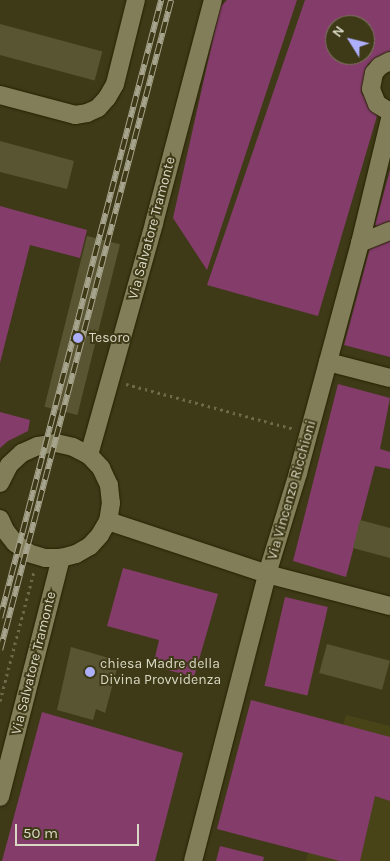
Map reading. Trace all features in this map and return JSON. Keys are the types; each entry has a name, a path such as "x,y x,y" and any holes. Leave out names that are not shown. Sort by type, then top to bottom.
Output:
{"street":[{"name":"Via Salvatore Tramonte","path":"89,455 154,224 213,0"},
{"path":"0,95 74,115 87,113 98,108 107,98 114,84 134,7"},
{"path":"390,61 380,66 374,73 371,89 377,104 390,112"},
{"name":"Via Vincenzo Ricchioni","path":"193,861 267,574 309,433 360,242 390,119"},
{"path":"360,242 390,231"},
{"path":"328,362 390,378"},
{"path":"0,483 9,465 22,453 38,446 56,443 73,446 89,455 101,468 109,485 112,503 108,521 100,535 90,546 76,554 61,558 38,556 15,543 5,530 0,519"},
{"path":"108,521 267,574 390,606"},
{"name":"Via Salvatore Tramonte","path":"0,797 61,558"}],"path":[{"path":"110,380 309,433"},
{"path":"0,701 38,556"}],"shaded area":[{"path":"227,0 297,0 207,270 173,218 220,7"},
{"path":"305,0 390,0 390,51 375,60 375,15 325,15 325,65 368,65 361,92 377,116 318,316 207,285"},
{"path":"390,170 390,223 379,227 375,225"},
{"path":"0,206 87,230 80,258 30,245 0,363"},
{"path":"390,240 390,357 344,345 370,248"},
{"path":"338,384 390,398 380,449 390,452 390,469 375,466 346,577 293,561"},
{"path":"0,412 30,420 28,431 8,441 0,448"},
{"path":"123,568 218,594 194,677 153,666 159,640 107,626"},
{"path":"285,597 328,607 307,696 265,686"},
{"path":"251,700 390,737 390,801 375,796 360,861 340,861 217,829"},
{"path":"42,712 183,753 155,861 2,861"},
{"path":"346,715 390,726 390,861 306,861"},
{"path":"220,846 264,857 263,861 216,861"}],"building":[{"path":"0,24 102,51 95,80 0,55"},
{"path":"0,141 74,161 67,189 0,172"},
{"path":"87,236 120,244 77,415 44,407"},
{"path":"360,520 390,528 390,558 353,548"},
{"path":"327,644 390,661 382,690 319,673"},
{"name":"chiesa Madre della Divina Provvidenza","path":"71,647 119,661 105,713 96,709 93,720 57,710"}],"railway":[{"path":"0,618 161,0"},
{"path":"0,650 171,0"}],"place":[{"name":"Tesoro","path":"78,338"},
{"name":"chiesa Madre della Divina Provvidenza","path":"90,672"}]}
